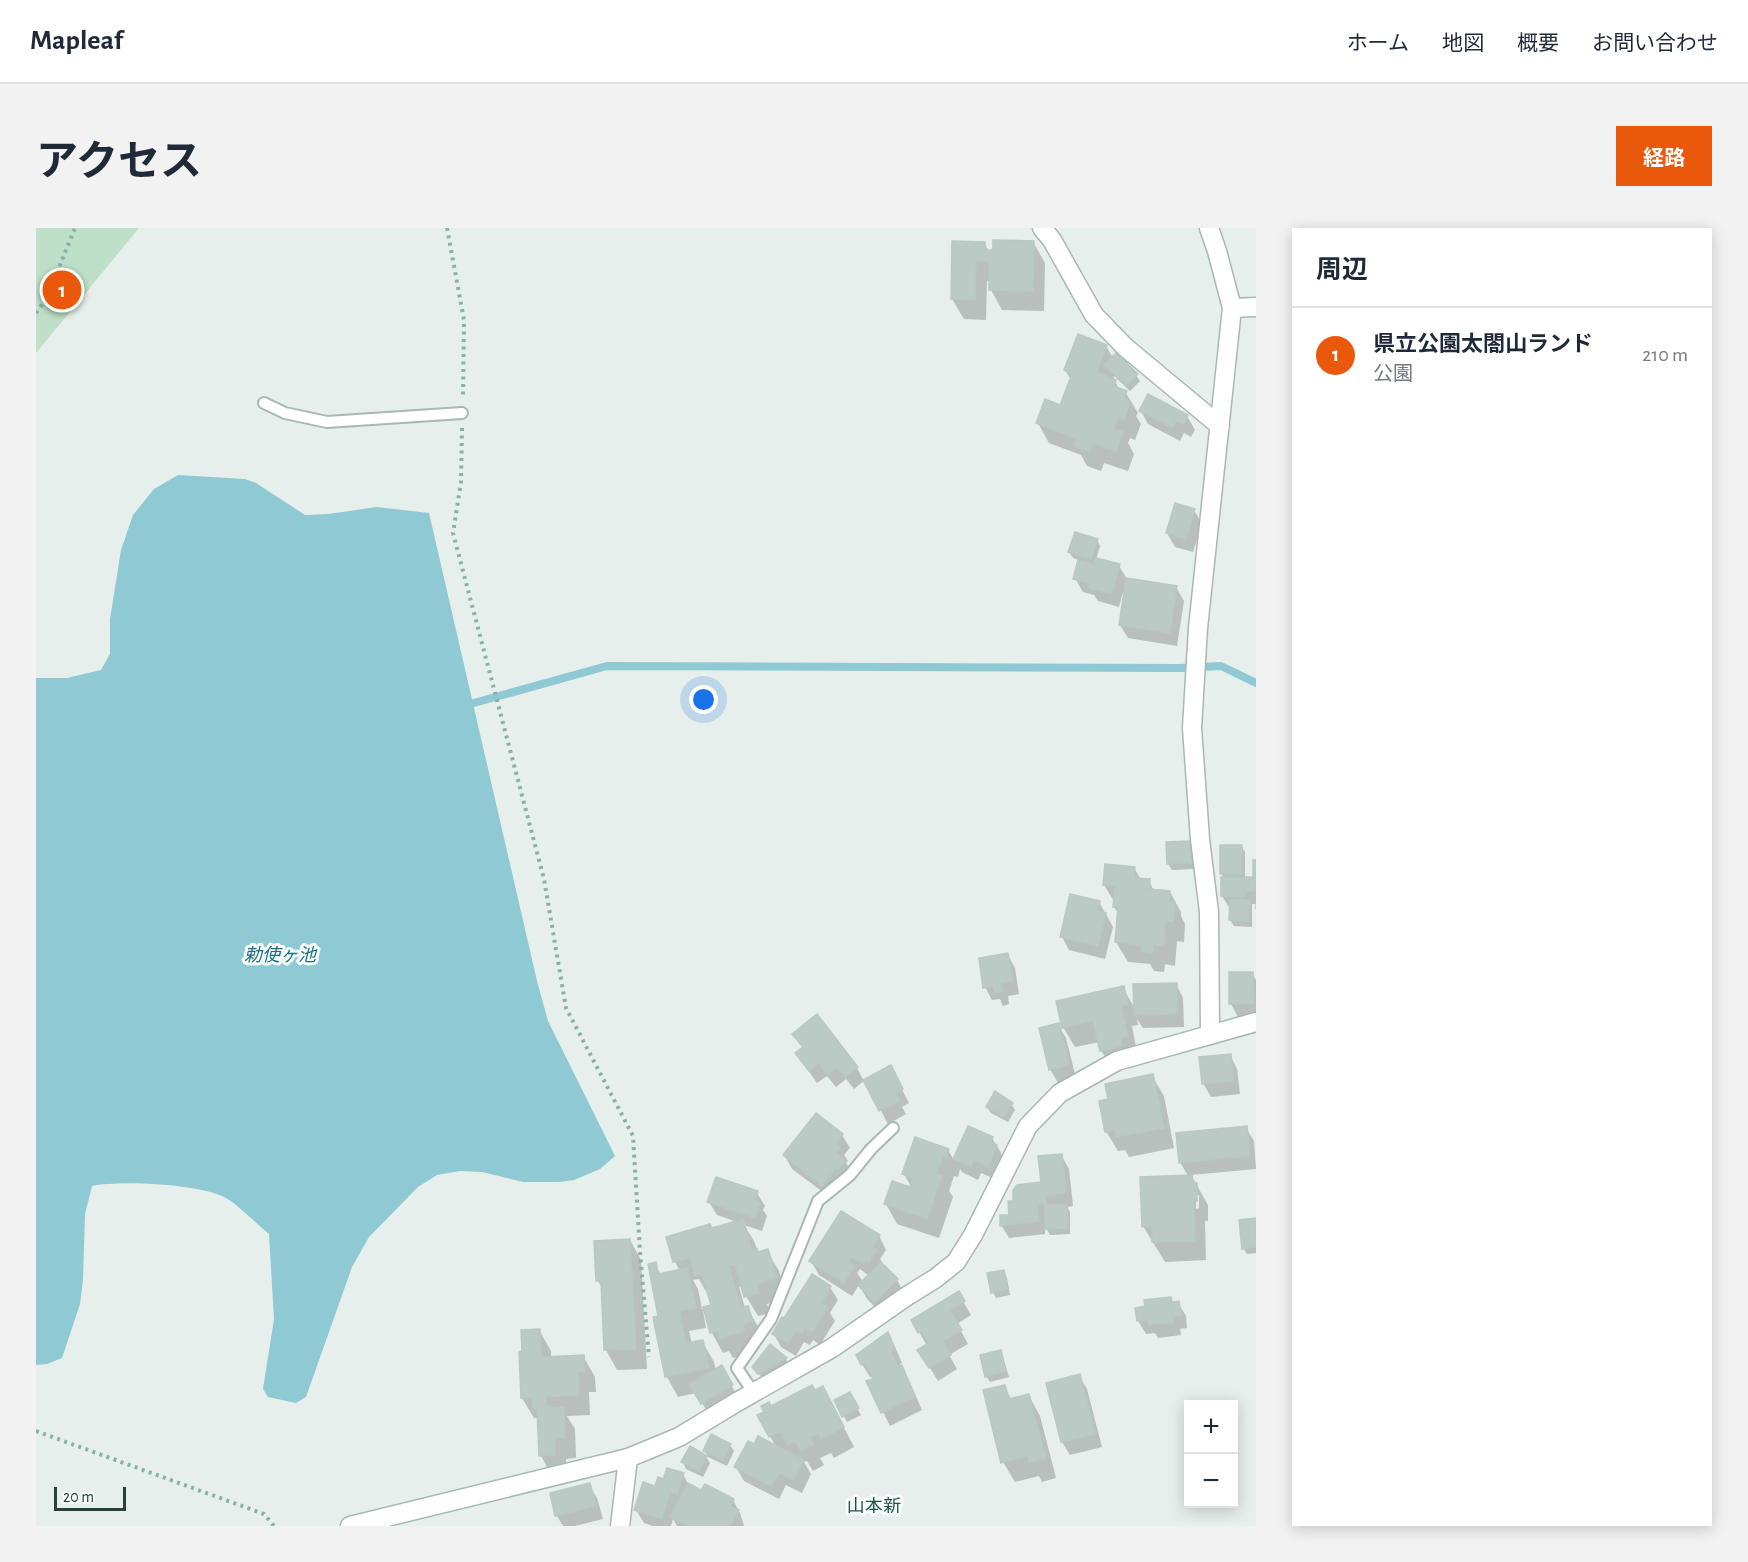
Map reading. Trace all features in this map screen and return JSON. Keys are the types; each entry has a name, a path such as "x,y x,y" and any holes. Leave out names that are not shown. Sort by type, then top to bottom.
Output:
{"street":[{"path":"1042,228 1052,240 1094,315 1125,347 1220,426"},
{"path":"1209,228 1232,308 1196,664 1192,728 1200,839 1209,912 1210,1035"},
{"path":"1232,308 1256,307"},
{"path":"350,1526 627,1458 678,1437 832,1348 956,1262 973,1235 1028,1126 1060,1093 1118,1061 1256,1022"},
{"path":"620,1526 627,1458"}],"lane":[{"path":"264,403 285,413 327,422 462,413"},
{"path":"753,1392 737,1368 771,1319 818,1201 850,1175 871,1149 893,1128"}],"path":[{"path":"36,313 47,297 75,228"},
{"path":"447,228 464,320 462,482 453,532 544,879 566,1008 633,1136 649,1357"},
{"path":"36,1431 264,1514 274,1526"}],"green space":[{"path":"36,228 139,228 36,353"}],"water":[{"name":"勅使ヶ池","path":"178,475 245,479 256,483 305,515 377,507 429,513 548,1021 615,1156 600,1169 574,1180 523,1182 482,1172 460,1171 437,1175 418,1187 369,1237 352,1267 306,1397 296,1403 268,1397 263,1389 274,1319 269,1234 226,1198 214,1193 180,1186 121,1183 92,1186 85,1214 80,1304 62,1358 47,1364 36,1365 36,678 67,678 101,670 110,654 110,619 121,550 133,515 154,489"}],"building":[{"path":"993,240 1034,241 1033,291 989,290 989,262 976,261 975,300 951,299 952,241 985,242 985,250 993,250"},
{"path":"1078,334 1107,345 1097,372 1116,380 1113,386 1127,391 1124,399 1130,402 1124,420 1118,418 1114,429 1123,432 1116,452 1093,443 1090,452 1074,446 1076,439 1036,423 1045,399 1060,405 1072,374 1064,370"},
{"path":"1116,353 1138,374 1126,386 1104,365"},
{"path":"1148,394 1188,415 1183,424 1176,421 1172,428 1139,411"},
{"path":"1175,503 1195,509 1186,539 1166,533"},
{"path":"1075,532 1098,539 1091,559 1068,552"},
{"path":"1096,558 1120,564 1112,594 1088,588 1090,583 1073,579 1078,560 1095,565"},
{"path":"1126,578 1177,586 1170,633 1119,625"},
{"path":"1190,841 1191,863 1167,864 1166,842"},
{"path":"1220,845 1242,845 1242,874 1220,874"},
{"path":"1253,860 1256,860 1256,891 1245,891 1245,897 1221,896 1221,877 1253,877"},
{"path":"1105,864 1135,867 1134,878 1150,879 1149,889 1170,891 1169,902 1175,902 1173,922 1166,921 1164,946 1154,945 1153,953 1141,951 1142,945 1115,942 1118,907 1113,907 1115,886 1103,885"},
{"path":"1070,894 1100,901 1098,911 1106,913 1098,946 1060,937"},
{"path":"1230,899 1250,900 1249,921 1229,920"},
{"path":"1008,953 1013,981 1001,983 1003,991 994,993 993,986 983,988 979,958"},
{"path":"1229,972 1253,972 1254,1004 1229,1004"},
{"path":"1177,983 1177,1014 1134,1015 1133,984"},
{"path":"1124,986 1128,1005 1121,1006 1128,1036 1121,1038 1122,1046 1100,1051 1093,1021 1062,1028 1056,1001"},
{"path":"817,1014 858,1067 845,1077 837,1067 827,1075 819,1063 809,1071 795,1053 803,1047 792,1034"},
{"path":"1059,1023 1069,1065 1049,1070 1039,1028"},
{"path":"1231,1054 1233,1081 1202,1084 1199,1057"},
{"path":"891,1065 903,1089 896,1093 900,1101 879,1111 863,1080"},
{"path":"1153,1074 1164,1128 1116,1137 1115,1130 1105,1132 1099,1101 1108,1099 1105,1084"},
{"path":"995,1091 1013,1103 1004,1117 986,1107"},
{"path":"816,1113 843,1134 836,1143 841,1147 836,1153 846,1160 838,1170 836,1168 822,1186 783,1155"},
{"path":"968,1126 993,1137 991,1142 997,1145 988,1167 974,1160 971,1167 953,1159"},
{"path":"1247,1126 1250,1156 1179,1163 1176,1133"},
{"path":"915,1137 949,1149 936,1174 942,1176 927,1219 884,1204 892,1181 910,1187 913,1178 902,1174"},
{"path":"1062,1154 1066,1193 1045,1195 1046,1203 1037,1204 1039,1221 1000,1226 1000,1215 1009,1215 1008,1201 1013,1201 1013,1190 1017,1185 1041,1182 1038,1156"},
{"path":"1192,1175 1193,1183 1197,1183 1197,1201 1194,1201 1195,1241 1152,1242 1152,1226 1142,1227 1140,1177"},
{"path":"716,1177 758,1191 755,1200 760,1202 755,1218 707,1202"},
{"path":"1067,1204 1068,1228 1045,1229 1044,1205"},
{"path":"841,1211 880,1235 872,1247 877,1250 869,1262 865,1260 863,1264 852,1257 849,1262 855,1266 844,1283 809,1261"},
{"path":"1256,1218 1256,1247 1242,1249 1239,1220"},
{"path":"743,1219 752,1251 768,1249 777,1278 757,1284 759,1293 744,1297 735,1264 729,1266 741,1308 748,1306 753,1321 743,1324 744,1331 720,1339 718,1331 710,1333 703,1307 711,1305 702,1274 695,1276 690,1258 673,1262 666,1237 710,1224 712,1228"},
{"path":"630,1239 636,1349 604,1350 601,1281 596,1281 594,1241"},
{"path":"656,1262 658,1274 687,1268 696,1308 679,1311 686,1343 703,1340 709,1368 665,1377 653,1317 658,1316 648,1264"},
{"path":"881,1262 898,1279 874,1302 858,1285"},
{"path":"1004,1270 1008,1289 991,1293 987,1273"},
{"path":"812,1274 831,1286 821,1303 828,1307 812,1332 805,1328 802,1333 796,1330 788,1343 772,1334"},
{"path":"959,1291 965,1301 950,1310 962,1330 943,1341 951,1355 929,1368 917,1350 929,1343 922,1331 918,1333 911,1320"},
{"path":"1171,1297 1172,1302 1179,1301 1181,1315 1173,1316 1174,1322 1149,1325 1148,1320 1137,1321 1135,1308 1145,1306 1144,1300"},
{"path":"540,1329 541,1357 584,1355 585,1372 578,1372 579,1395 546,1397 546,1406 564,1407 565,1438 555,1439 555,1455 539,1456 537,1408 533,1408 532,1398 521,1398 519,1352 522,1351 521,1330"},
{"path":"888,1332 895,1349 891,1352 898,1367 902,1365 915,1397 881,1413 866,1381 873,1379 865,1363 861,1365 856,1355"},
{"path":"770,1344 787,1358 758,1374 752,1367"},
{"path":"1001,1350 1006,1371 985,1377 980,1355"},
{"path":"722,1365 733,1385 701,1404 689,1384"},
{"path":"1080,1374 1095,1434 1061,1442 1046,1383"},
{"path":"812,1385 815,1390 823,1386 844,1427 821,1439 818,1433 810,1437 814,1444 800,1451 795,1441 787,1445 780,1431 769,1437 757,1415 764,1412 761,1406 769,1402 771,1406"},
{"path":"1005,1385 1009,1399 1029,1394 1046,1458 1029,1462 1028,1456 1001,1463 983,1390"},
{"path":"850,1392 859,1408 842,1417 834,1400"},
{"path":"711,1434 731,1444 723,1460 703,1451"},
{"path":"758,1436 804,1460 794,1480 779,1473 771,1486 734,1467 748,1441 754,1444"},
{"path":"690,1446 707,1456 699,1471 681,1462"},
{"path":"667,1468 684,1473 677,1494 670,1492 662,1519 634,1510 643,1482 655,1486 658,1477 663,1479"},
{"path":"590,1483 596,1506 555,1516 550,1493"},
{"path":"688,1483 701,1490 705,1484 734,1499 730,1506 739,1510 730,1526 688,1526 670,1517"}],"waterway":[{"path":"463,706 607,666 1180,668 1221,666 1256,683"}],"place":[{"name":"県立公園太閤山ランド","path":"62,290"}],"district":[{"name":"山本新","path":"874,1507"}]}
